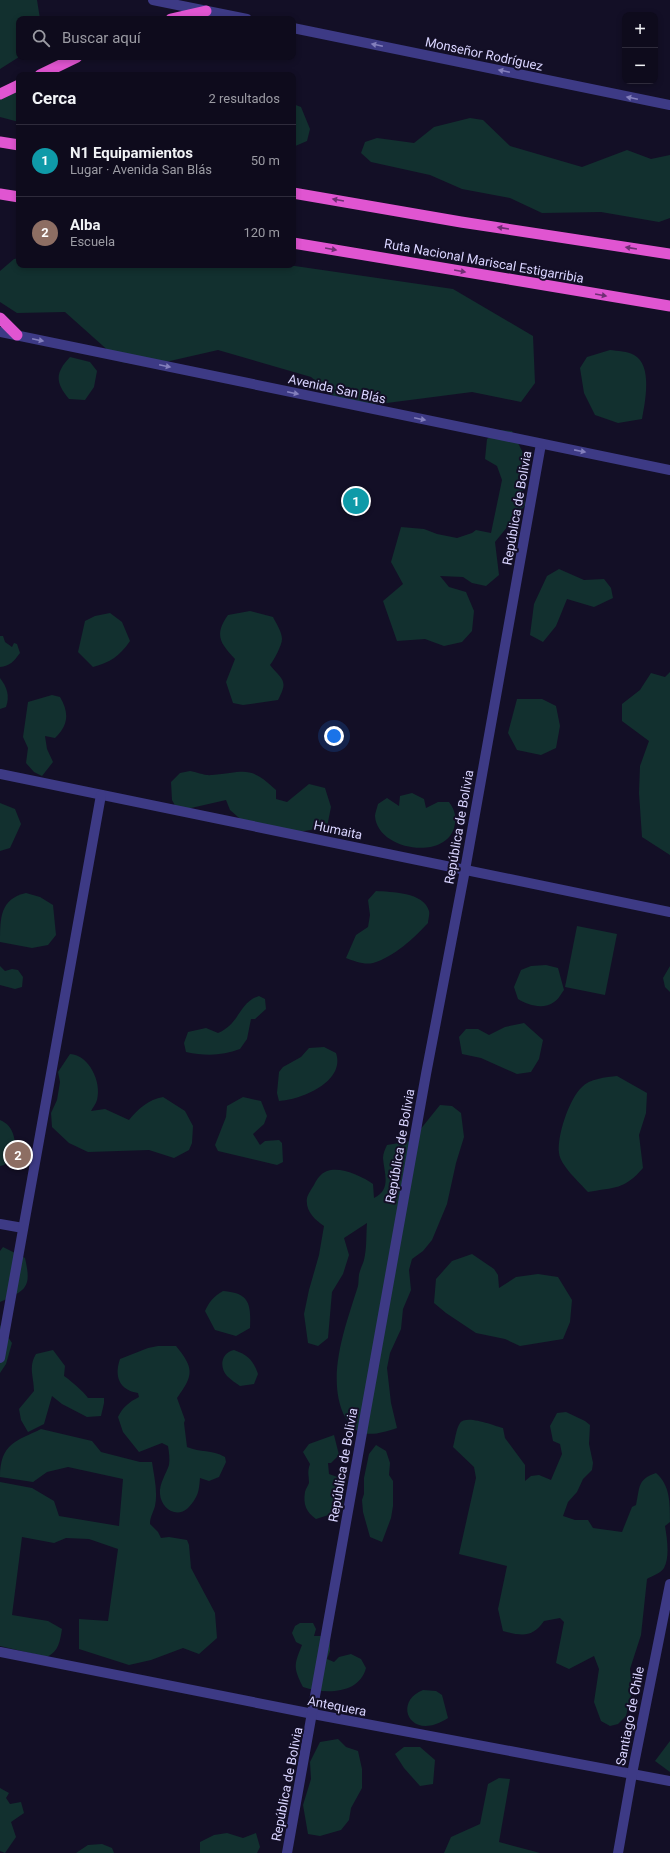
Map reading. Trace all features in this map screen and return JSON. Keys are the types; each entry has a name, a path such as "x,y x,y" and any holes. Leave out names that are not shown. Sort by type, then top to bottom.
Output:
{"highway":[{"path":"184,16 206,11"},
{"path":"46,72 71,60"},
{"path":"0,94 16,86"},
{"path":"0,142 16,145"},
{"path":"0,194 16,197"},
{"path":"296,194 460,222 670,254"},
{"name":"Ruta Nacional Mariscal Estigarribia","path":"296,244 670,306"},
{"path":"0,318 17,335"}],"street":[{"path":"153,0 232,16"},
{"name":"Monseñor Rodríguez","path":"296,29 670,105"},
{"name":"Avenida San Blás","path":"0,332 670,470"},
{"name":"República de Bolivia","path":"287,1853 426,1074 465,870 541,444"},
{"name":"Humaita","path":"0,774 670,912"},
{"path":"0,1358 101,795"},
{"path":"0,1224 23,1228"},
{"name":"Santiago de Chile","path":"618,1853 632,1774 670,1584"},
{"name":"Antequera","path":"0,1652 313,1714 670,1781"}],"green space":[{"path":"0,0 37,0 40,16 16,16 16,59 0,69"},
{"path":"16,88 16,121 0,117 0,89"},
{"path":"296,105 301,107 310,129 307,141 296,146"},
{"path":"470,118 483,120 510,146 582,167 627,150 651,159 670,155 670,218 659,222 601,212 542,213 510,198 462,189 430,175 371,162 361,153 365,142 377,138 414,143 434,127"},
{"path":"16,259 16,268 296,268 296,266 453,289 533,336 535,383 521,402 472,392 348,408 311,377 218,350 148,366 121,362 65,312 17,313 0,302 0,271"},
{"path":"610,350 626,352 634,355 640,360 644,367 646,375 646,394 642,419 618,423 595,415 584,393 580,368 587,357"},
{"path":"70,357 90,362 97,371 94,387 85,400 69,399 61,388 59,373"},
{"path":"498,430 512,431 523,453 521,485 526,504 495,542 499,575 486,586 472,583 463,577 440,576 449,587 466,592 474,611 472,631 462,642 444,646 425,639 397,641 383,601 403,584 391,562 401,527 424,529 437,534 457,538 472,533 476,530 491,533 502,480 497,466 485,459 487,439"},
{"path":"559,569 584,580 604,579 611,588 613,598 594,607 567,599 556,626 543,642 530,635 534,604 547,576"},
{"path":"250,611 273,617 279,628 282,636 282,642 274,660 270,665 281,677 283,681 283,688 278,700 243,705 233,703 226,682 235,659 223,643 220,633 228,615"},
{"path":"110,613 122,622 130,641 114,658 93,667 78,652 85,621 95,616"},
{"path":"0,636 3,636 5,642 12,647 14,643 17,644 20,653 12,663 0,667"},
{"path":"670,672 670,855 642,837 639,793 640,766 649,741 622,721 622,704 640,690 651,673 665,677"},
{"path":"0,678 6,688 8,699 6,707 0,709"},
{"path":"52,695 60,697 65,708 66,718 63,728 55,738 45,736 47,749 53,762 42,776 34,772 26,763 28,748 23,737 28,702"},
{"path":"517,699 542,699 556,706 560,726 556,748 541,755 517,750 508,733"},
{"path":"190,771 209,775 239,772 252,773 259,776 276,790 276,799 287,802 309,784 325,788 331,807 327,827 299,832 246,824 230,810 226,800 178,811 172,800 171,782 180,773"},
{"path":"412,793 424,799 426,808 438,802 449,802 453,808 455,814 454,828 448,838 438,845 425,848 412,847 398,843 387,837 379,828 375,816 378,804 387,798 399,806 400,796"},
{"path":"0,803 15,809 21,824 10,848 0,851"},
{"path":"376,891 406,894 421,900 429,911 428,923 396,952 381,960 373,963 366,963 346,958 356,935 368,927 370,915 368,900"},
{"path":"26,893 40,897 53,905 56,935 48,945 32,948 0,942 1,918 6,905 17,896"},
{"path":"577,926 617,934 605,995 565,987"},
{"path":"546,965 558,968 564,990 558,998 545,1006 531,1005 518,999 514,987 521,970 531,966"},
{"path":"0,966 5,971 12,969 18,970 23,977 22,987 15,989 0,985"},
{"path":"670,966 670,992 665,987 663,978"},
{"path":"259,996 265,999 266,1009 255,1019 251,1019 247,1039 240,1049 213,1055 186,1052 184,1043 188,1032 206,1028 218,1033 231,1024 247,1003"},
{"path":"524,1023 543,1040 539,1059 531,1072 517,1074 481,1058 462,1054 459,1037 466,1029 478,1029 489,1035 505,1027"},
{"path":"324,1047 336,1053 337,1063 334,1073 328,1081 309,1093 288,1100 279,1101 277,1093 279,1072 283,1067 301,1057 309,1048"},
{"path":"70,1054 83,1059 88,1064 96,1078 98,1085 97,1101 91,1111 105,1109 129,1120 144,1106 153,1100 163,1097 185,1111 193,1126 192,1143 189,1150 174,1158 149,1150 88,1152 69,1143 52,1127 51,1113 57,1100 60,1082 58,1072"},
{"path":"617,1076 647,1093 646,1113 639,1135 643,1168 624,1184 612,1188 588,1192 571,1174 560,1158 559,1146 562,1128 568,1109 577,1093 585,1084 593,1080"},
{"path":"243,1097 261,1101 267,1116 264,1124 253,1134 260,1145 265,1141 279,1140 282,1143 283,1162 277,1165 218,1151 215,1145 226,1117 227,1106"},
{"path":"440,1105 452,1106 461,1113 464,1137 456,1163 447,1204 432,1240 423,1251 412,1259 409,1270 411,1290 403,1309 401,1329 390,1353 387,1368 391,1403 397,1428 374,1434 368,1434 355,1429 345,1417 339,1402 337,1386 337,1369 343,1334 358,1286 359,1273 364,1261 367,1223 344,1238 349,1255 343,1274 332,1292 328,1338 318,1346 308,1343 304,1314 319,1255 324,1226 311,1215 307,1198 319,1177 325,1172 332,1170 344,1171 363,1178 373,1184 374,1198 380,1194 386,1180 383,1158 387,1145 411,1141"},
{"path":"0,1120 9,1126 13,1134 16,1155 4,1165 0,1166"},
{"path":"3,1247 25,1258 28,1276 25,1287 21,1291 0,1302 0,1251"},
{"path":"472,1254 494,1269 498,1275 499,1288 516,1277 538,1274 558,1277 572,1300 570,1322 563,1339 520,1346 505,1339 476,1333 434,1303 436,1279 452,1261"},
{"path":"223,1291 238,1294 247,1301 249,1306 250,1328 236,1336 215,1330 205,1311 212,1300"},
{"path":"0,1325 12,1343 6,1364 0,1373"},
{"path":"158,1346 176,1346 189,1366 190,1372 187,1383 177,1398 185,1420 184,1423 187,1447 220,1455 225,1457 226,1462 219,1477 209,1481 200,1478 198,1491 194,1501 188,1508 179,1512 174,1512 166,1507 163,1504 160,1494 162,1483 169,1465 168,1446 162,1443 139,1452 123,1432 118,1417 127,1405 139,1397 138,1393 126,1389 120,1381 118,1376 118,1365 120,1359 148,1348"},
{"path":"53,1350 65,1366 64,1376 77,1386 88,1398 104,1398 101,1416 87,1417 62,1404 52,1396 44,1424 28,1432 21,1420 19,1409 34,1391 32,1363 36,1354"},
{"path":"234,1350 246,1356 254,1365 258,1374 254,1384 240,1386 224,1372 222,1365 224,1357 226,1354"},
{"path":"566,1412 590,1425 589,1444 593,1463 592,1470 583,1479 577,1492 568,1502 563,1516 575,1520 588,1520 593,1528 622,1532 632,1507 636,1505 642,1481 650,1475 656,1473 661,1478 667,1489 669,1501 670,1522 665,1526 668,1547 666,1564 663,1570 647,1579 641,1635 630,1669 632,1691 626,1716 618,1724 610,1726 601,1721 594,1702 599,1669 594,1656 569,1669 556,1663 564,1622 560,1618 544,1621 540,1627 531,1633 521,1635 503,1631 498,1609 507,1566 459,1554 476,1478 474,1467 453,1447 460,1423 463,1421 474,1420 503,1428 505,1438 525,1465 525,1481 531,1476 539,1475 551,1480 562,1454 560,1444 553,1441 550,1426 557,1413"},
{"path":"41,1429 92,1441 101,1452 140,1462 152,1462 156,1495 155,1506 150,1524 158,1532 161,1538 169,1537 187,1540 189,1545 191,1568 215,1613 217,1638 199,1654 183,1648 151,1660 129,1665 79,1649 79,1619 108,1621 118,1549 89,1539 66,1538 54,1543 22,1537 12,1615 48,1621 62,1629 60,1642 56,1649 47,1657 0,1646 0,1482 32,1488 54,1501 59,1516 119,1526 123,1479 68,1467 47,1472 33,1482 0,1477 3,1457 7,1450 17,1440"},
{"path":"334,1435 339,1455 331,1463 328,1463 329,1474 340,1478 342,1482 342,1507 341,1511 316,1519 308,1511 304,1500 305,1492 309,1483 308,1471 310,1464 303,1452 309,1444"},
{"path":"376,1445 386,1451 390,1463 389,1475 393,1481 393,1506 391,1518 382,1542 370,1537 363,1512 362,1500 364,1494 364,1478 369,1454"},
{"path":"300,1623 313,1623 316,1629 314,1636 322,1636 330,1642 330,1651 327,1659 334,1662 339,1657 351,1654 361,1659 366,1668 362,1677 349,1688 340,1690 321,1691 303,1687 296,1670 297,1657 302,1645 296,1642 292,1633 295,1626"},
{"path":"423,1690 436,1691 442,1695 448,1718 435,1724 424,1726 415,1723 410,1718 407,1711 408,1703 414,1696"},
{"path":"338,1739 346,1747 358,1751 362,1769 362,1788 351,1808 349,1820 341,1830 320,1836 308,1834 303,1805 311,1779 310,1762 320,1742"},
{"path":"670,1741 670,1772 655,1761"},
{"path":"404,1747 420,1747 435,1760 433,1784 420,1786 404,1768 395,1754"},
{"path":"499,1778 510,1779 499,1842 540,1853 444,1853 451,1837 480,1824 488,1784"},
{"path":"0,1788 9,1793 6,1798 10,1804 21,1802 24,1813 11,1822 16,1837 5,1853 0,1851"},
{"path":"227,1833 243,1838 256,1833 260,1847 257,1853 200,1853 200,1842 214,1835"},
{"path":"102,1844 112,1848 114,1853 76,1853 88,1845"}],"place":[{"name":"N1 Equipamientos","path":"356,501"},
{"name":"Alba","path":"18,1155"}]}
